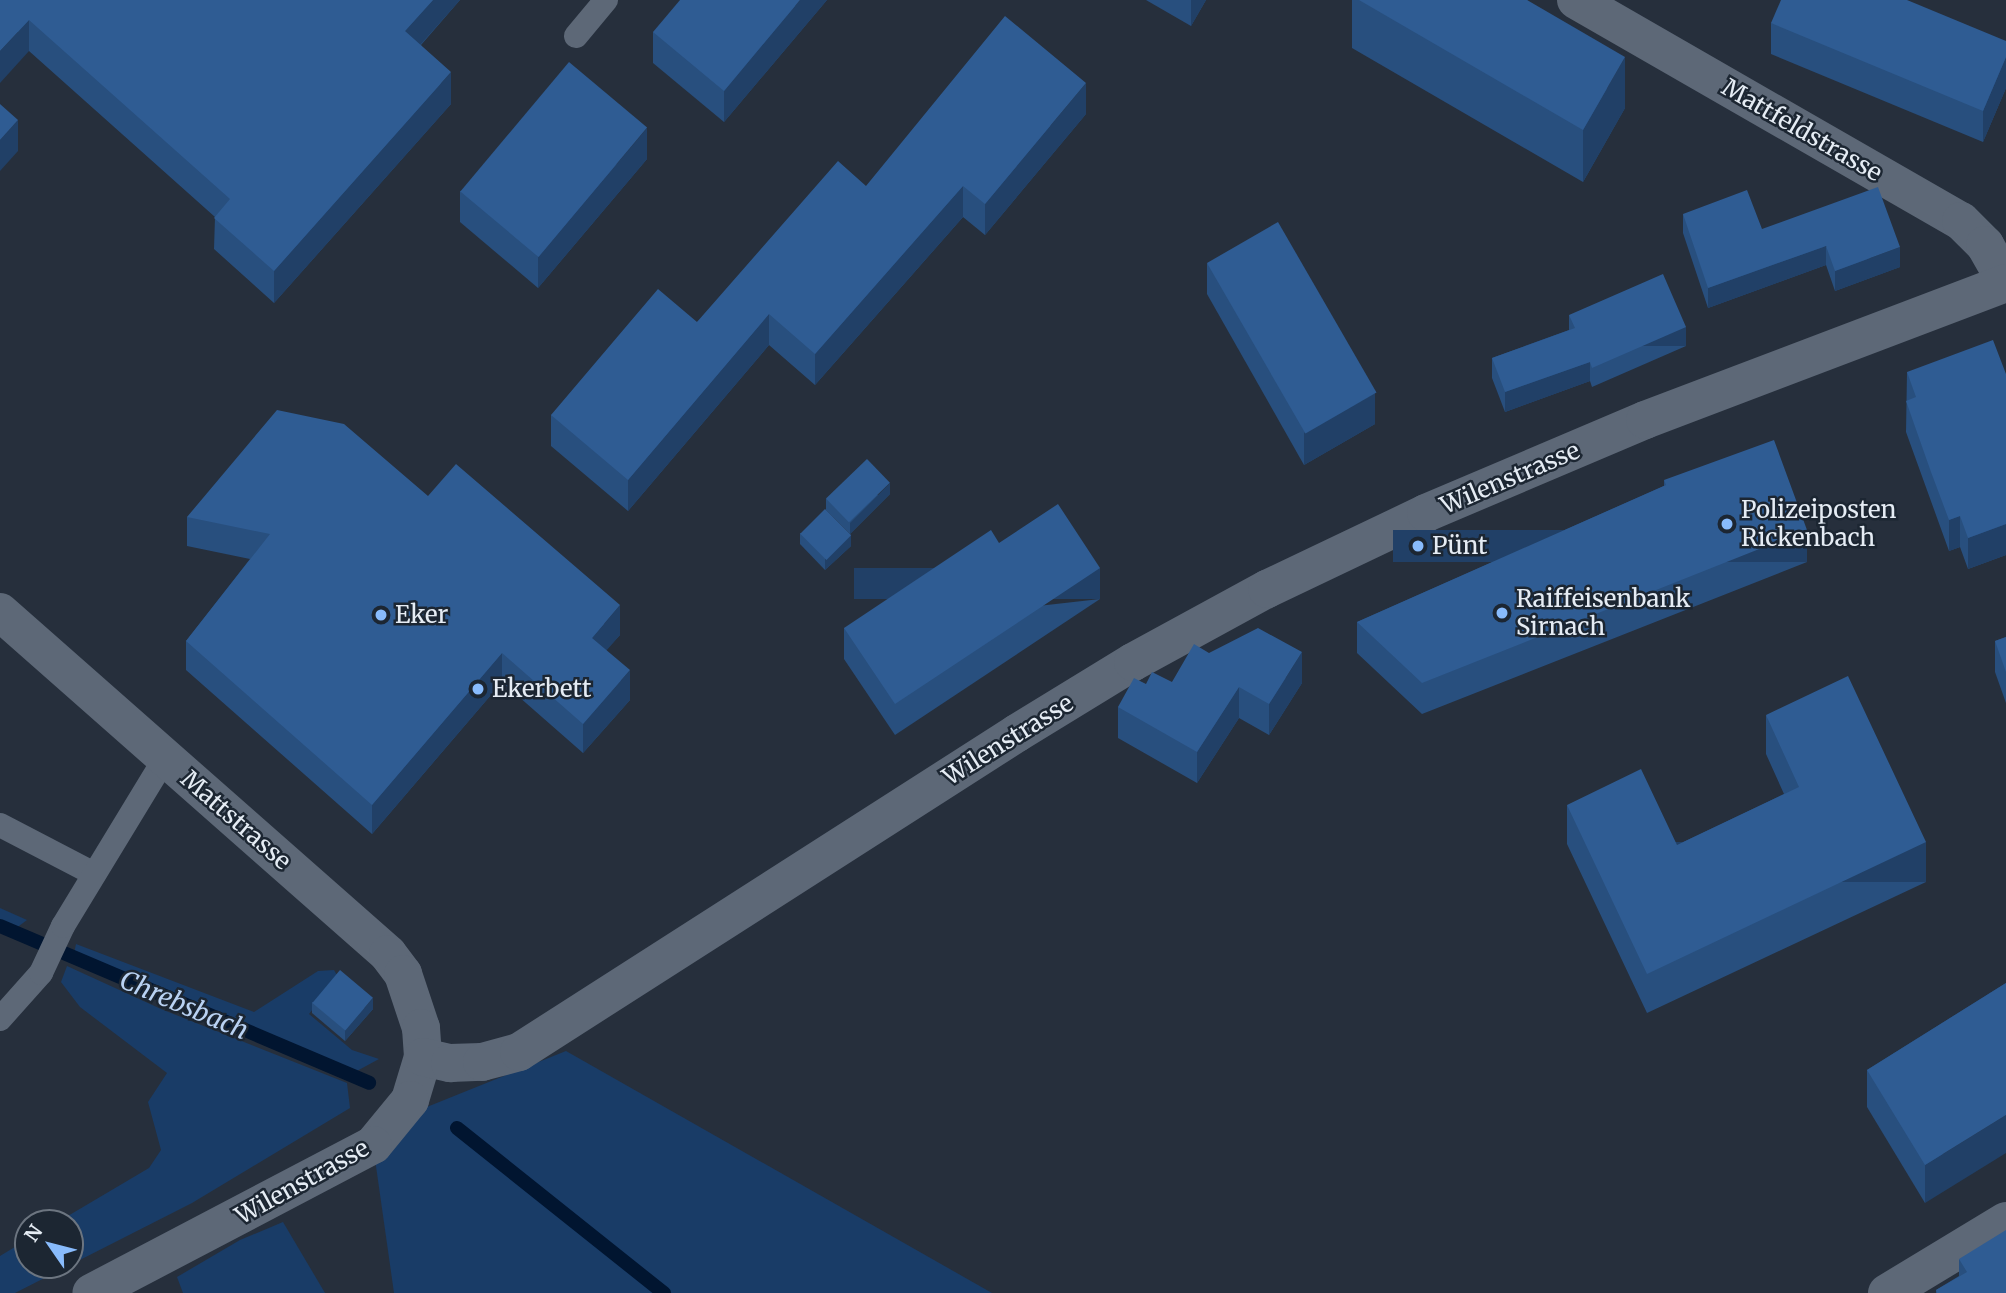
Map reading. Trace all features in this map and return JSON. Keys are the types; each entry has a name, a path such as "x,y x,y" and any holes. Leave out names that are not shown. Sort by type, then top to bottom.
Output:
{"street":[{"name":"Mattfeldstrasse","path":"1576,0 1961,221 1985,245 2006,283"},
{"name":"Wilenstrasse","path":"91,1293 373,1145 410,1100 422,1057 450,1063 482,1062 519,1052 1017,733 1133,662 1267,589 1426,513 1645,420 2006,283"},
{"name":"Mattstrasse","path":"2,616 388,954 403,974 415,1003 422,1057"},
{"path":"1887,1293 2006,1221"}],"lane":[{"path":"576,36 606,0"},
{"path":"0,1018 41,973 62,926 165,758"},
{"path":"0,825 94,874"}],"shaded area":[{"path":"0,908 27,920 11,932 0,928"},
{"path":"76,944 254,1012 318,971 334,970 338,977 309,1014 352,1050 379,1059 355,1072 73,958"},
{"path":"67,966 161,1009 347,1083 350,1108 192,1203 84,1258 84,1209 80,1209 149,1168 161,1150 148,1102 167,1073 80,1007 61,982"},
{"path":"566,1051 992,1293 394,1293 373,1145 397,1119"},
{"path":"283,1222 325,1293 183,1293 177,1277 240,1240"},
{"path":"14,1248 14,1279 42,1279 15,1293 0,1293 0,1256"}],"building":[{"path":"0,0 433,0 405,31 451,72 274,271 214,218 230,199 29,20 0,51"},
{"path":"680,0 800,0 724,91 653,32"},
{"path":"1359,0 1527,0 1625,57 1583,130"},
{"path":"1781,0 1907,0 2006,41 2006,57 1983,111 1771,23"},
{"path":"1005,16 1086,83 985,204 963,186 815,354 769,314 628,480 551,415 658,289 697,322 838,161 866,186"},
{"path":"569,62 647,128 539,257 460,191"},
{"path":"0,104 18,120 0,140"},
{"path":"1878,187 1900,247 1835,271 1826,246 1708,288 1683,214 1747,190 1762,229"},
{"path":"1278,222 1376,393 1305,434 1207,263"},
{"path":"1663,274 1686,327 1592,368 1590,362 1505,392 1492,358 1575,328 1569,315"},
{"path":"1993,340 2006,374 2006,524 1968,538 1960,516 1949,520 1931,472 1906,401 1916,397 1907,372"},
{"name":"Eker","path":"277,410 344,424 428,496 456,464 620,605 592,638 630,670 583,724 502,653 372,805 186,641 270,534 187,517"},
{"path":"1774,440 1807,530 1422,683 1357,622 1666,485 1664,480"},
{"path":"867,459 890,483 849,522 826,499"},
{"path":"1058,504 1100,568 895,704 844,628 991,530 999,543"},
{"path":"825,509 851,535 826,560 800,534"},
{"path":"1258,628 1302,652 1269,704 1239,687 1197,752 1118,707 1134,678 1146,684 1152,672 1172,682 1194,644 1209,653"},
{"path":"2006,637 2006,672 1995,641"},
{"path":"1848,676 1926,842 1647,974 1567,805 1641,769 1677,845 1799,787 1766,715"},
{"path":"340,970 373,998 345,1031 312,1003"},
{"path":"2006,983 2006,1115 1925,1165 1867,1070"},
{"path":"2006,1230 2006,1293 1937,1293 1936,1290 1967,1272 1959,1259"}],"waterway":[{"name":"Chrebsbach","path":"0,926 369,1083"},
{"name":"Chrebsbach","path":"457,1128 664,1293"}],"place":[{"name":"Polizeiposten Rickenbach","path":"1727,524"},
{"name":"Pünt","path":"1418,546"},
{"name":"Raiffeisenbank Sirnach","path":"1502,613"},
{"name":"Eker","path":"381,615"},
{"name":"Ekerbett","path":"478,689"}]}
